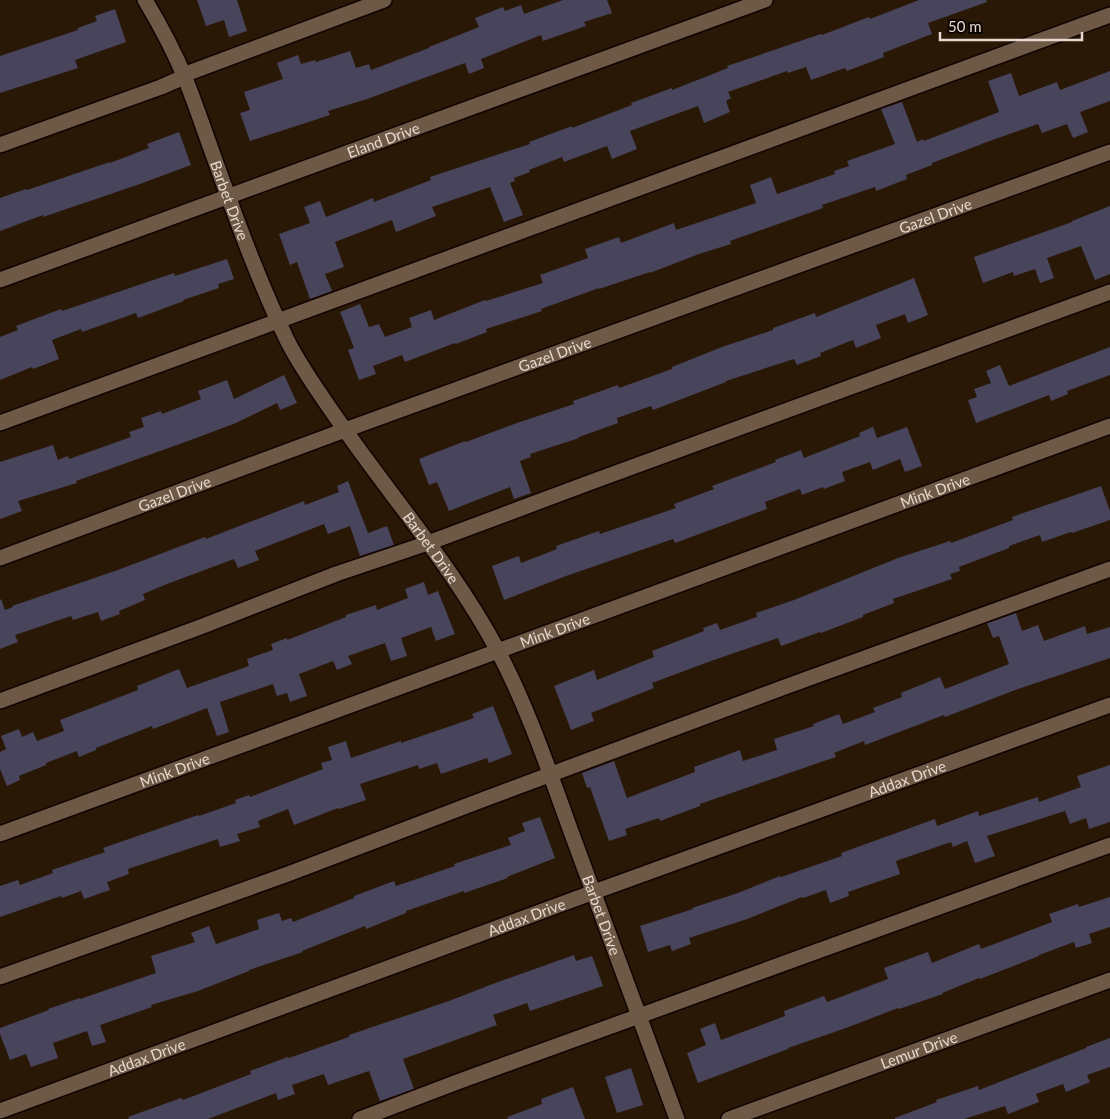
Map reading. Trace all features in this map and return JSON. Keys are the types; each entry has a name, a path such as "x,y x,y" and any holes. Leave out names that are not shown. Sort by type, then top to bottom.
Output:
{"street":[{"name":"Barbet Drive","path":"145,0 170,45 184,76 262,284 289,344 345,430 428,543 474,610 498,652 522,703 550,774 677,1119"},
{"path":"0,146 384,0"},
{"name":"Eland Drive","path":"0,280 765,0"},
{"path":"0,422 1110,15"},
{"name":"Gazel Drive","path":"0,558 345,430 1110,152"},
{"path":"0,701 194,630 336,574 428,543 594,480 1110,292"},
{"name":"Mink Drive","path":"0,834 1110,426"},
{"path":"0,976 288,874 550,774 1110,569"},
{"name":"Addax Drive","path":"0,1111 594,892 1110,705"},
{"path":"360,1119 1110,845"},
{"name":"Lemur Drive","path":"729,1119 1110,980"}],"building":[{"path":"197,0 237,0 247,31 229,37 224,20 206,26"},
{"path":"563,0 607,0 612,13 584,22 586,26 543,41 541,35 481,59 484,68 469,74 465,63 367,99 328,111 330,115 250,141 240,113 250,110 244,92 283,79 277,63 298,55 301,64 315,60 316,62 350,51 356,68 369,64 371,70 479,27 475,18 503,7 505,11 521,5 524,14"},
{"path":"919,0 986,0 987,2 928,23 932,34 883,53 884,57 847,71 845,68 811,80 806,67 788,73 787,71 728,92 731,98 726,101 730,112 704,123 698,106 630,131 637,149 612,159 607,146 564,162 562,157 529,170 530,172 514,178 515,181 510,183 523,215 504,222 490,187 432,207 436,216 396,232 392,220 335,242 344,267 325,274 332,291 310,299 297,262 290,265 279,234 310,223 304,207 320,201 326,217 373,198 374,202 431,180 430,177 530,144 529,142 572,126 572,128 632,105 631,103 672,88 672,90 728,68 727,66 822,35 869,17 870,19"},
{"path":"115,9 126,42 75,60 78,68 0,93 0,56 78,30 78,28 97,21 95,16"},
{"path":"1110,71 1110,101 1080,112 1088,132 1073,138 1067,124 1042,133 1038,124 932,163 932,165 906,175 907,179 876,191 875,187 822,205 823,208 730,241 731,244 650,273 599,288 541,309 542,311 486,329 487,332 456,344 405,362 402,355 373,366 376,374 359,380 348,350 354,348 340,312 360,304 369,327 379,324 385,337 412,327 409,318 431,310 434,320 485,300 543,283 540,275 588,258 585,249 619,237 621,243 674,223 676,230 756,203 750,185 771,177 777,194 835,174 834,171 849,166 847,161 895,144 881,109 902,102 917,142 923,139 924,141 999,112 988,81 1011,73 1019,96 1057,82 1060,90"},
{"path":"179,132 191,165 0,231 0,198 110,163 149,148 147,144"},
{"path":"1110,206 1110,274 1095,280 1081,246 1047,258 1054,278 1040,283 1035,269 1014,276 1013,272 983,283 974,257 1072,222"},
{"path":"227,259 234,279 218,284 219,288 138,318 136,313 82,332 81,329 52,340 59,359 33,369 32,367 0,380 0,337 18,330 16,326 61,309 62,311 174,273 175,276"},
{"path":"914,278 928,315 908,323 905,314 876,325 881,338 856,348 853,340 820,353 821,356 797,365 794,359 726,381 653,410 651,406 617,418 618,423 530,454 531,457 520,461 531,493 514,499 510,487 449,511 437,482 429,485 419,459 465,441 574,404 573,401 618,385 619,388 672,369 672,367 722,347 773,330 773,328 815,313 816,317"},
{"path":"1110,347 1110,375 1067,391 1068,394 1051,401 1049,395 976,423 968,400 977,397 974,389 991,383 986,371 1000,365 1009,386"},
{"path":"284,375 297,403 280,410 277,403 236,423 76,481 77,483 18,501 22,511 0,519 0,462 53,445 58,460 68,456 69,459 131,437 129,432 144,427 141,418 161,411 162,414 201,399 198,391 227,380 234,399"},
{"path":"873,427 877,438 907,427 922,466 905,472 900,459 873,470 870,462 842,472 845,481 824,489 823,487 802,495 800,489 765,502 767,509 675,543 673,539 566,576 504,600 492,566 519,556 521,563 557,549 556,546 599,531 600,534 676,508 674,504 714,489 712,486 776,462 775,460 801,450 804,458 860,436 859,433"},
{"path":"348,481 368,533 387,526 394,545 360,556 350,526 328,534 324,524 255,551 259,560 238,568 234,559 143,594 145,600 119,611 120,614 101,621 98,612 73,620 71,616 15,635 18,642 0,649 1,599 5,610 205,537 206,539 304,501 305,505 339,492 337,486"},
{"path":"1101,486 1110,511 1110,520 1042,542 1040,535 1009,546 1009,548 959,567 960,571 950,574 952,579 893,599 894,603 821,633 781,646 778,638 652,683 654,688 591,713 594,721 571,730 554,686 594,670 597,680 654,657 652,651 704,631 703,628 717,623 720,630 757,617 756,613 794,600 898,558 950,541 951,543 1013,520 1012,517"},
{"path":"424,582 428,595 438,591 455,634 436,641 431,627 401,638 407,656 391,661 385,643 348,656 352,664 337,670 333,661 299,674 307,696 290,702 287,693 277,696 273,684 220,702 229,732 217,736 207,708 153,729 152,726 96,748 96,750 79,757 77,751 46,763 46,765 19,776 20,780 7,786 0,769 0,752 6,749 1,736 19,729 22,737 33,732 37,741 64,731 60,720 138,690 137,686 179,669 187,688 249,666 247,659 273,650 271,644 287,638 287,640 346,617 346,615 376,605 377,610 408,598 405,589"},
{"path":"1016,613 1022,631 1038,625 1044,641 1085,626 1087,634 1110,627 1110,658 1018,689 945,717 944,715 865,745 864,741 834,753 836,757 700,804 700,806 660,821 659,818 625,829 627,835 609,841 590,787 587,788 582,773 614,761 627,798 695,772 694,767 740,750 743,761 777,750 774,739 814,726 813,724 839,714 843,724 875,712 873,708 902,697 901,693 940,677 945,689 1009,664 999,636 993,638 987,623"},
{"path":"493,706 512,754 489,763 487,758 441,774 437,763 419,769 418,765 360,784 366,800 338,808 294,825 288,809 258,821 260,827 237,834 240,841 220,847 218,839 128,869 129,874 107,882 110,890 84,899 81,891 0,917 0,886 18,880 20,885 53,873 52,870 105,852 103,848 236,803 235,800 249,795 250,797 323,769 321,763 332,760 328,747 346,741 351,758 474,718 472,714"},
{"path":"1110,765 1110,822 1089,829 1086,818 1070,824 1065,811 987,836 995,856 975,863 967,841 953,847 951,842 896,861 900,874 848,892 849,896 830,903 826,890 689,938 691,944 672,951 670,945 648,952 640,926 842,856 841,853 935,819 937,826 978,811 979,816 1038,797 1039,802 1081,787 1077,776"},
{"path":"540,817 555,858 508,878 406,911 406,913 366,929 365,926 303,952 249,970 198,991 151,1005 152,1007 100,1025 106,1042 92,1046 87,1031 53,1043 58,1058 31,1067 26,1054 10,1060 0,1034 0,1028 48,1009 156,973 151,956 195,942 191,933 209,926 216,944 259,929 257,920 279,913 282,921 291,918 293,922 394,881 396,886 511,845 508,838 525,831 522,823"},
{"path":"1110,897 1110,927 1089,934 1092,943 1076,948 1074,942 979,978 943,994 898,1008 698,1083 687,1053 706,1045 700,1029 715,1023 721,1040 785,1016 784,1011 824,996 827,1002 888,979 884,968 928,952 932,963 979,944 981,949 1052,922 1049,914 1078,904 1079,907"},
{"path":"574,955 576,961 592,956 603,986 530,1011 527,1003 493,1015 497,1025 403,1059 414,1089 380,1101 369,1071 328,1085 324,1074 292,1085 295,1094 278,1100 276,1093 208,1119 129,1119 128,1117 181,1098 183,1100 251,1074 250,1071"},
{"path":"1110,1038 1110,1067 1087,1075 1090,1082 1066,1092 1063,1084 1036,1094 1039,1102 1008,1114 1005,1106 964,1119 895,1119 937,1102 936,1100 978,1086 979,1090"},
{"path":"631,1068 643,1105 617,1113 605,1077"},
{"path":"573,1087 585,1119 508,1119 507,1117 542,1104 541,1099"}]}
